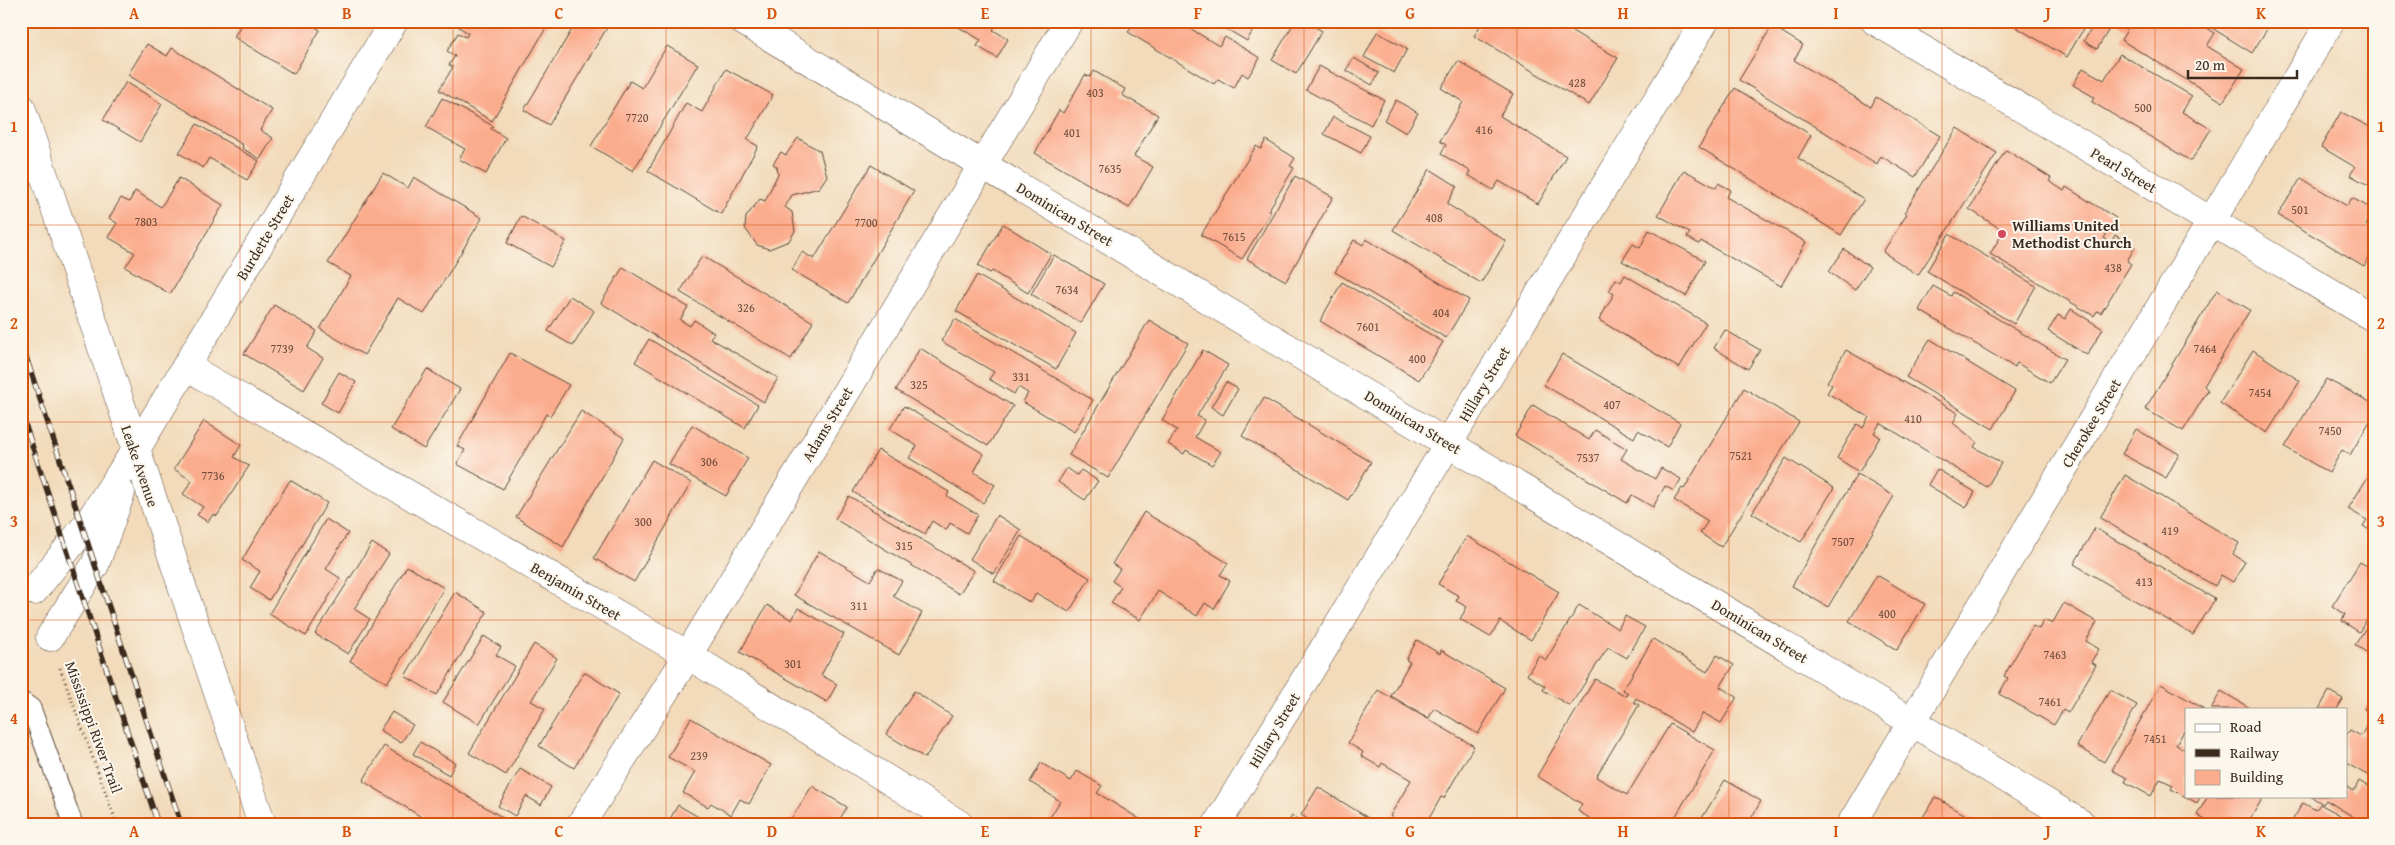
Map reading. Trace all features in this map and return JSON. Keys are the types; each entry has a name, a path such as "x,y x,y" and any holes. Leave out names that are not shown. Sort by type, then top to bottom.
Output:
{"street":[{"name":"Burdette Street","path":"136,451 394,21"},
{"name":"Dominican Street","path":"743,21 2082,824"},
{"name":"Adams Street","path":"581,824 688,655 1069,21"},
{"name":"Hillary Street","path":"1217,824 1705,21"},
{"name":"Pearl Street","path":"1875,21 2374,318"},
{"name":"Cherokee Street","path":"1851,824 2331,21"},
{"name":"Leake Avenue","path":"21,107 262,824"},
{"name":"Benjamin Street","path":"188,367 688,655 959,824"},
{"path":"34,591 88,522 136,451"},
{"path":"50,637 94,565 136,451"}],"lane":[{"path":"21,702 31,708 73,824"}],"path":[{"name":"Mississippi River Trail","path":"50,637 116,824"}],"building":[{"path":"243,21 306,21 320,30 294,74 234,37"},
{"path":"463,21 550,21 492,121 439,90 453,67 449,65 455,56 447,51 458,33 466,37 468,33 459,27"},
{"path":"577,21 611,21 549,125 524,110"},
{"path":"815,21 830,21 826,28"},
{"path":"948,21 998,21 993,30 1008,39 997,58 977,46 981,40"},
{"path":"1134,21 1178,21 1219,46 1225,37 1260,58 1248,77 1242,73 1234,88 1218,79 1214,84 1128,32"},
{"path":"1213,21 1258,21 1247,41"},
{"path":"1295,21 1305,21 1322,31 1296,74 1272,60"},
{"path":"1483,21 1555,21 1618,58 1589,105 1474,36"},
{"path":"2020,21 2088,21 2067,57 2016,27"},
{"path":"2096,21 2114,21 2097,49 2084,41"},
{"path":"2122,21 2196,21 2215,33 2207,46 2244,69 2223,102 2121,40 2127,30 2119,25"},
{"path":"2201,21 2272,21 2252,53"},
{"path":"1772,26 1803,45 1794,60 1871,107 1876,97 1940,136 1915,177 1881,156 1877,164 1739,80"},
{"path":"1377,32 1407,49 1394,73 1364,57"},
{"path":"147,44 167,56 172,48 272,110 260,130 273,138 260,159 242,148 243,145 128,75"},
{"path":"667,46 698,64 633,171 591,146 630,81 642,88"},
{"path":"2120,54 2192,96 2182,112 2211,129 2191,161 2092,102 2094,97 2073,85 2083,68 2104,80"},
{"path":"1354,58 1379,73 1372,85 1346,70"},
{"path":"1458,61 1513,94 1500,116 1566,156 1538,204 1499,181 1493,190 1468,175 1470,171 1441,154 1446,145 1440,141 1463,102 1441,88"},
{"path":"1319,66 1384,100 1371,125 1306,90"},
{"path":"726,69 773,95 747,140 758,146 721,214 648,171 686,103 702,112"},
{"path":"1094,71 1125,89 1122,95 1158,115 1134,156 1153,167 1129,208 1035,153 1059,110 1063,113 1085,75 1090,77"},
{"path":"126,82 162,104 140,142 103,120"},
{"path":"1735,88 1811,135 1798,158 1864,199 1841,235 1699,147"},
{"path":"442,98 493,126 491,129 506,138 486,174 459,159 465,149 426,127"},
{"path":"1396,100 1418,113 1406,133 1384,120"},
{"path":"2341,112 2374,129 2374,188 2350,175 2355,167 2321,147"},
{"path":"1333,117 1370,136 1361,153 1324,134"},
{"path":"197,124 259,161 247,180 209,158 203,168 179,153"},
{"path":"1957,128 1997,153 1918,275 1883,252 1907,214 1904,213"},
{"path":"798,138 820,151 827,176 819,188 792,195 785,207 792,212 795,231 789,241 769,249 757,245 745,228 746,217 760,199 765,201 778,174 777,167 773,164 781,152 786,155"},
{"path":"1266,140 1295,158 1290,166 1294,168 1268,211 1271,212 1242,259 1201,235 1256,146 1261,149"},
{"path":"2006,150 2051,178 2049,181 2064,191 2066,187 2116,218 2104,238 2111,243 2115,235 2135,247 2127,261 2131,264 2101,313 2097,311 2094,316 1990,254 2004,231 1969,209"},
{"path":"871,165 914,191 848,303 792,270 802,252 814,259"},
{"path":"1430,169 1457,186 1447,204 1506,241 1481,283 1393,230"},
{"path":"1684,170 1716,188 1718,183 1731,190 1726,197 1806,242 1781,286 1701,241 1699,244 1687,237 1690,233 1658,215"},
{"path":"383,173 408,188 414,177 482,218 424,314 398,298 364,355 320,329 351,276 328,263"},
{"path":"1295,176 1333,197 1286,281 1247,259"},
{"path":"179,178 223,205 170,294 125,267 135,253 108,237 117,223 109,218 121,198 129,202 135,191 161,207"},
{"path":"2301,178 2347,206 2352,198 2374,210 2366,225 2374,230 2374,249 2364,266 2278,215"},
{"path":"521,216 566,241 551,267 507,243"},
{"path":"1003,224 1051,254 1028,293 992,271 990,273 978,266"},
{"path":"1649,230 1705,261 1686,296 1622,261 1633,244 1640,248"},
{"path":"1949,234 2036,286 2014,324 1927,271"},
{"path":"1366,239 1469,300 1446,338 1335,272 1354,240 1363,245"},
{"path":"1844,249 1870,267 1855,290 1829,272"},
{"path":"1054,255 1104,284 1081,323 1031,294"},
{"path":"702,256 813,322 791,359 680,292"},
{"path":"623,267 688,307 680,320 690,326 694,320 714,333 710,338 778,378 764,402 601,303"},
{"path":"977,275 1076,333 1056,369 956,311"},
{"path":"1625,275 1706,323 1679,368 1599,320 1614,294 1609,291 1616,279 1621,282"},
{"path":"1342,282 1443,342 1419,380 1320,321"},
{"path":"1933,286 1951,296 1953,292 2065,359 2050,383 2017,363 2014,367 1919,310"},
{"path":"2217,290 2250,310 2204,386 2208,390 2183,431 2145,409"},
{"path":"570,296 594,311 573,346 548,331"},
{"path":"274,305 317,331 307,348 323,358 304,390 244,354"},
{"path":"2071,309 2103,329 2087,355 2048,331 2058,315 2065,319"},
{"path":"955,319 1093,400 1074,432 1023,402 1028,393 1018,387 1014,394 989,379 994,372 941,341"},
{"path":"1149,320 1188,343 1108,478 1069,455"},
{"path":"1725,330 1760,350 1748,369 1714,348"},
{"path":"649,339 758,405 745,428 635,362"},
{"path":"1930,339 2015,391 1993,429 1906,377"},
{"path":"920,348 1013,406 988,446 896,390"},
{"path":"1203,350 1228,365 1197,416 1205,420 1195,437 1221,452 1212,465 1186,450 1184,454 1168,444 1177,430 1162,420"},
{"path":"1846,350 1958,413 1953,423 1977,442 1974,447 2001,463 1987,487 1880,423 1874,433 1880,437 1859,472 1837,458 1857,424 1863,428 1869,417 1827,393 1832,385 1827,382"},
{"path":"2253,350 2300,381 2267,433 2220,403"},
{"path":"510,353 569,385 550,416 546,414 503,489 457,464 465,450 457,446"},
{"path":"1562,354 1680,423 1667,447 1638,430 1634,438 1544,385"},
{"path":"427,369 460,389 424,449 391,429"},
{"path":"339,372 356,382 338,413 321,403"},
{"path":"2326,379 2374,404 2374,414 2350,455 2342,450 2329,473 2285,447"},
{"path":"1226,382 1238,389 1223,415 1211,407"},
{"path":"1744,388 1799,422 1721,547 1700,533 1708,521 1674,500 1682,488 1684,489"},
{"path":"1264,398 1371,462 1348,500 1242,436"},
{"path":"1533,405 1589,440 1595,430 1627,449 1621,459 1655,479 1661,468 1681,479 1674,491 1665,486 1653,507 1632,495 1627,503 1515,436"},
{"path":"904,406 984,454 974,472 995,485 983,503 909,458 917,446 890,429"},
{"path":"581,411 624,438 563,547 516,517"},
{"path":"204,421 241,445 234,457 249,466 217,516 213,514 208,522 197,515 203,507 183,494 192,481 174,469"},
{"path":"692,425 748,458 726,496 669,464"},
{"path":"2136,429 2179,454 2166,478 2122,454"},
{"path":"878,450 949,492 947,496 978,515 967,533 950,523 946,530 932,521 925,534 853,492"},
{"path":"1786,458 1834,488 1801,542 1752,513"},
{"path":"652,460 691,483 634,582 594,558"},
{"path":"2374,467 2374,533 2363,526 2367,520 2348,509"},
{"path":"1067,468 1077,475 1081,470 1098,481 1085,500 1058,482"},
{"path":"1937,469 1975,492 1966,508 1928,485"},
{"path":"1857,474 1894,496 1828,607 1792,586"},
{"path":"2125,475 2239,543 2233,554 2245,562 2233,582 2221,575 2215,586 2100,518"},
{"path":"290,480 327,503 269,600 250,588 260,571 242,560"},
{"path":"849,496 974,571 959,594 835,519"},
{"path":"1144,512 1228,563 1220,575 1230,581 1214,609 1205,603 1197,616 1158,591 1140,620 1111,603 1121,587 1112,581 1120,569 1112,564"},
{"path":"997,515 1021,530 994,574 970,559"},
{"path":"326,519 348,533 326,569 340,578 306,636 269,614"},
{"path":"2095,528 2215,599 2193,635 2074,564"},
{"path":"1021,536 1090,578 1069,612 1036,593 1031,603 994,581"},
{"path":"1467,536 1559,592 1531,640 1500,621 1490,637 1460,619 1467,607 1456,601 1459,596 1438,584"},
{"path":"372,543 389,554 354,609 370,619 348,654 315,634"},
{"path":"819,551 870,581 878,568 902,581 893,596 922,613 899,655 794,595"},
{"path":"2360,562 2374,570 2374,609 2359,632 2342,621 2345,614 2332,606"},
{"path":"407,566 444,588 387,683 350,661"},
{"path":"1877,575 1925,604 1897,650 1849,621"},
{"path":"455,592 487,612 437,695 405,676"},
{"path":"2064,603 2097,622 2086,641 2099,649 2091,662 2096,665 2068,713 2063,710 2054,725 1999,694 2008,678 2004,676 2033,626 2039,629 2044,620 2052,624"},
{"path":"767,605 792,620 798,608 844,634 821,675 837,684 827,702 740,652"},
{"path":"1579,605 1618,629 1625,616 1645,627 1627,658 1608,647 1570,706 1543,690 1545,686 1527,675 1539,655 1546,660"},
{"path":"2374,615 2374,650 2371,655 2355,645"},
{"path":"484,636 501,647 496,655 515,666 479,724 443,702"},
{"path":"1653,639 1707,672 1717,655 1734,665 1720,687 1737,697 1721,723 1703,713 1692,732 1636,698 1634,702 1639,705 1596,777 1627,795 1670,724 1715,750 1671,824 1599,824 1578,811 1582,804 1537,776 1595,679 1626,696 1628,693 1623,690"},
{"path":"1417,640 1440,654 1441,650 1505,688 1478,734 1434,708 1429,718 1391,696 1410,662 1406,660"},
{"path":"534,644 557,658 531,701 545,709 506,775 469,753"},
{"path":"584,672 619,694 574,768 539,746"},
{"path":"2161,684 2202,708 2185,708 2185,732 2176,745 2185,750 2185,797 2171,789 2173,785 2160,779 2151,796 2125,782 2127,778 2112,770"},
{"path":"1378,690 1474,746 1444,798 1441,797 1426,824 1402,824 1390,816 1411,780 1382,763 1380,767 1361,756 1363,752 1348,743"},
{"path":"2110,690 2137,705 2104,762 2077,746"},
{"path":"914,691 952,716 925,758 886,734"},
{"path":"2221,691 2250,708 2212,708"},
{"path":"2329,691 2343,699 2338,708 2320,708"},
{"path":"2374,693 2374,716 2364,709"},
{"path":"392,712 413,725 401,743 380,730"},
{"path":"691,718 771,765 749,804 740,799 731,815 711,803 708,807 683,793 695,772 668,757"},
{"path":"2368,723 2374,726 2374,779 2348,764 2348,732 2350,730 2361,736"},
{"path":"420,742 455,763 449,775 413,754"},
{"path":"384,746 505,819 503,824 433,824 363,781"},
{"path":"1041,763 1071,781 1077,771 1102,786 1097,793 1143,821 1141,824 1046,824 1060,801 1030,782"},
{"path":"520,769 551,787 541,805 526,796 515,816 498,806"},
{"path":"1725,780 1761,801 1748,824 1712,824 1702,818"},
{"path":"2359,781 2374,790 2374,824 2365,824 2326,800 2323,804 2313,798 2348,798 2348,787 2354,791"},
{"path":"812,786 847,807 837,824 788,824"},
{"path":"1318,787 1378,824 1316,824 1301,815"},
{"path":"1935,797 1981,824 1919,824"},
{"path":"2188,798 2200,798 2197,803"},
{"path":"2207,798 2263,798 2247,824 2225,824 2217,819 2214,824 2211,824 2197,815"},
{"path":"2303,803 2316,810 2320,804 2340,815 2338,818 2348,824 2290,824"},
{"path":"678,805 707,822 705,824 677,824 670,819"},
{"path":"1292,816 1305,824 1287,824"},
{"path":"1682,818 1692,824 1678,824"}],"railway":[{"path":"21,342 181,824"},
{"path":"21,412 158,824"}],"place":[{"name":"Williams United Methodist Church","path":"2002,234"}]}
